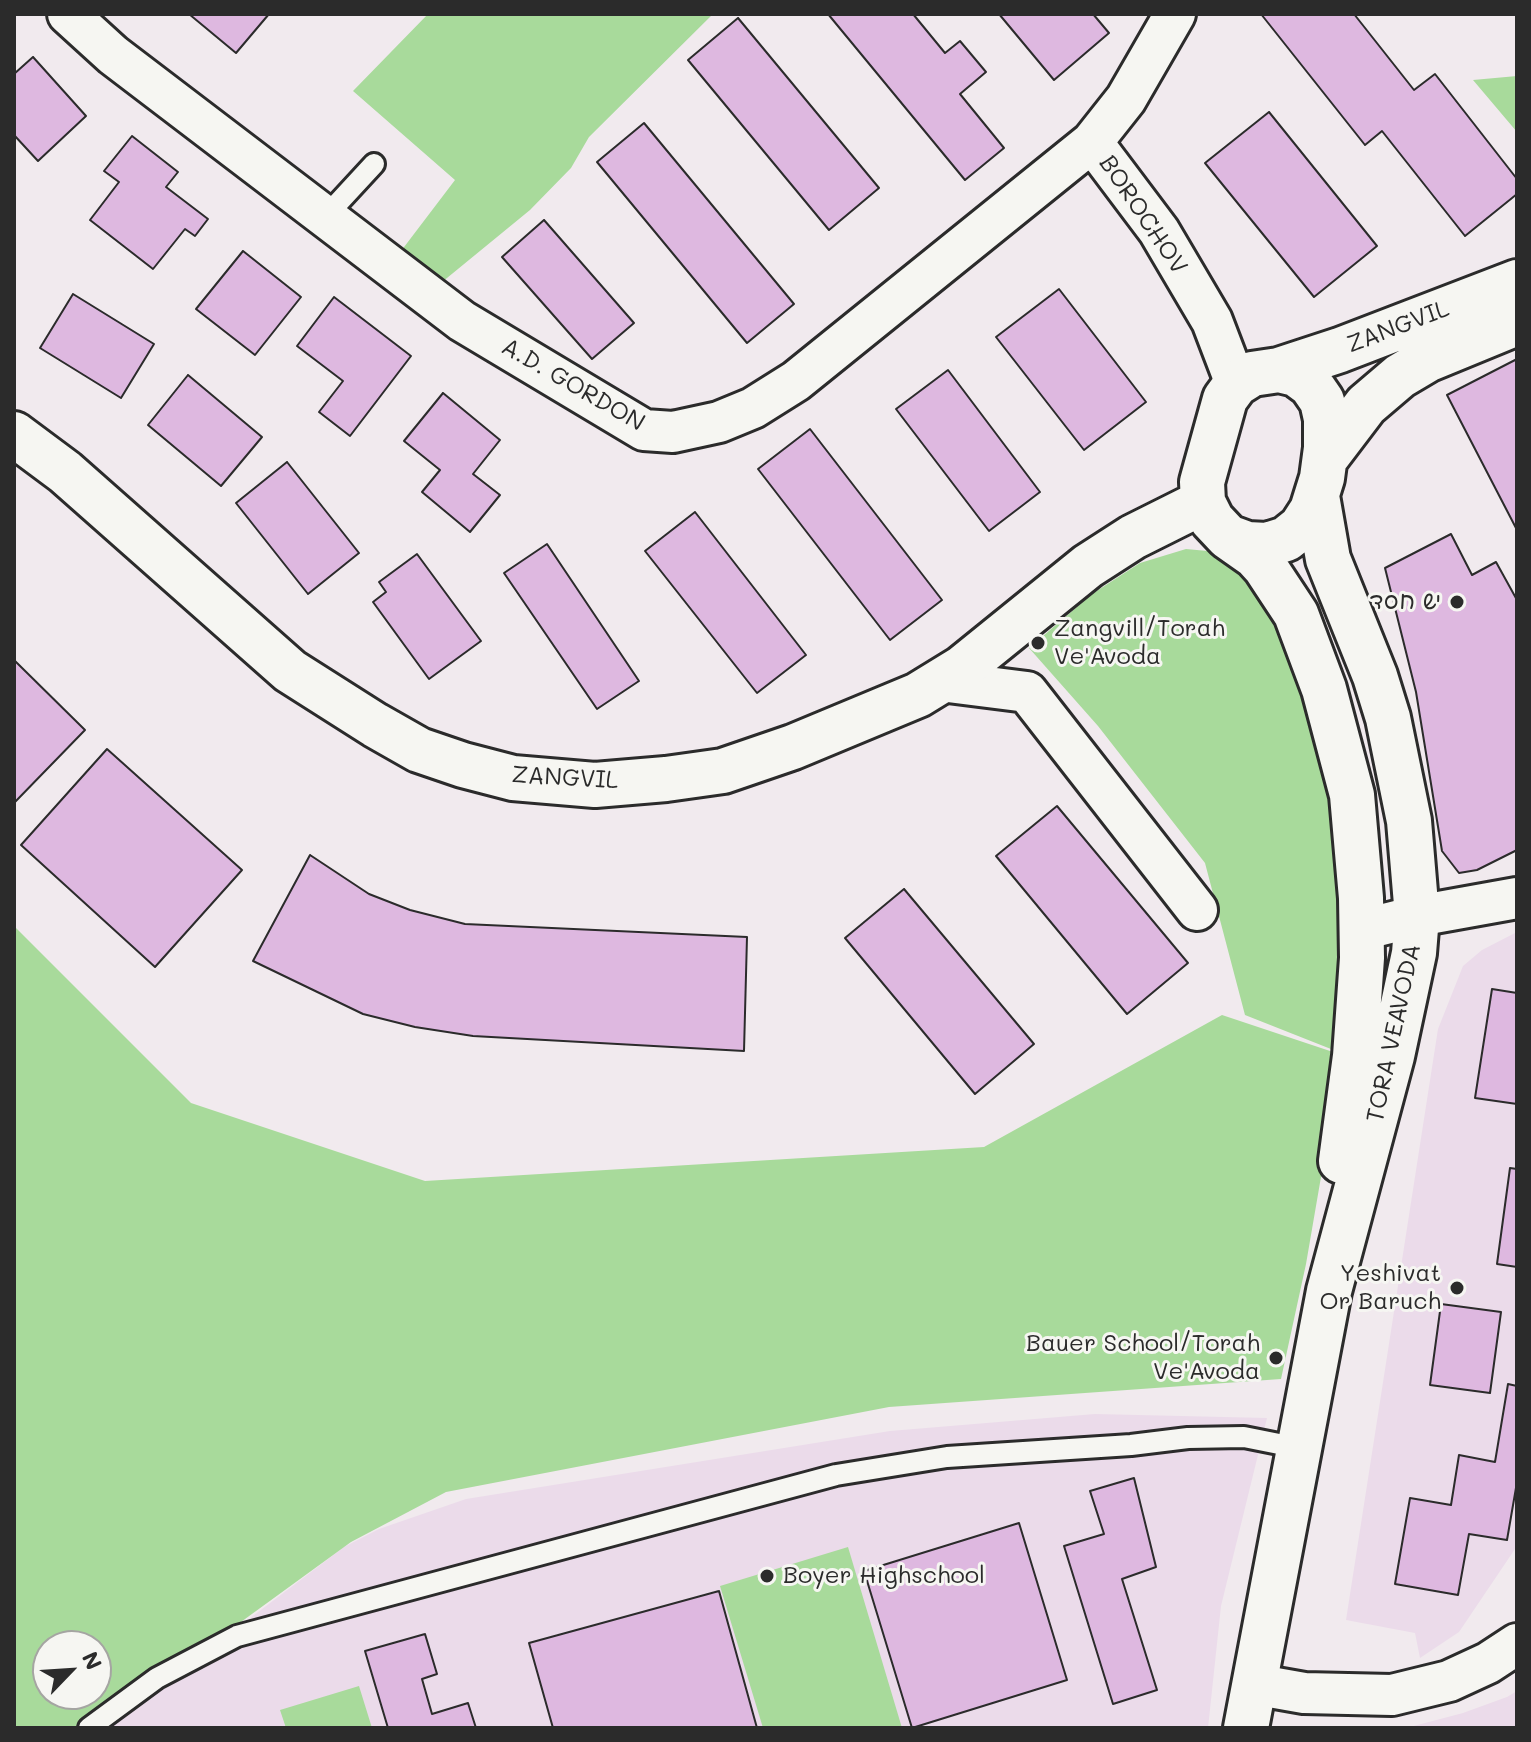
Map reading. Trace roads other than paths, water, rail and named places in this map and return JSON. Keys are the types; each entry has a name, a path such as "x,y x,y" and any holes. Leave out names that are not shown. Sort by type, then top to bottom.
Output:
{"street":[{"name":"A.D. GORDON","path":"68,14 113,55 462,321 644,430 673,432 730,417 753,408 796,381 1092,142"},
{"name":"BOROCHOV","path":"1175,14 1126,99 1092,142 1159,231 1212,321 1236,384"},
{"name":"ZANGVIL","path":"1279,370 1517,282"},
{"name":"ZANGVIL","path":"1321,477 1366,405 1400,376 1427,360 1517,323"},
{"path":"1279,370 1296,374 1311,385 1322,401 1326,419 1321,477 1312,510 1301,527 1286,539 1267,545 1247,544 1228,537 1212,520 1203,502 1202,482 1225,399 1236,384 1252,374 1279,370"},
{"name":"ZANGVIL","path":"14,434 65,472 290,671 419,750 513,778 595,785 723,771 793,747 918,695 962,668 1088,566 1133,537 1203,502"},
{"name":"TORA VEAVODA","path":"1246,1728 1329,1291 1396,1041 1414,953 1417,916 1409,821 1388,718 1375,676 1328,559 1321,477"},
{"name":"TORA VEAVODA","path":"1228,537 1265,567 1296,614 1324,689 1352,795 1361,930 1359,1009 1342,1145 1329,1291"},
{"path":"940,681 1027,692 1197,910"},
{"path":"1361,930 1417,916 1517,898"},
{"path":"1253,1684 1304,1693 1392,1695 1449,1681 1488,1663 1517,1644"}],"lane":[{"path":"326,216 374,164"},
{"path":"89,1728 157,1678 237,1636 836,1475 947,1457 1131,1445 1188,1438 1244,1437 1299,1448"}],"place":[{"name":"יש חסד","path":"1457,602"},
{"name":"Zangvill/Torah Ve'Avoda","path":"1038,643"},
{"name":"Yeshivat Or Baruch","path":"1457,1288"},
{"name":"Bauer School/Torah Ve'Avoda","path":"1276,1358"},
{"name":"Boyer Highschool","path":"767,1576"}]}
